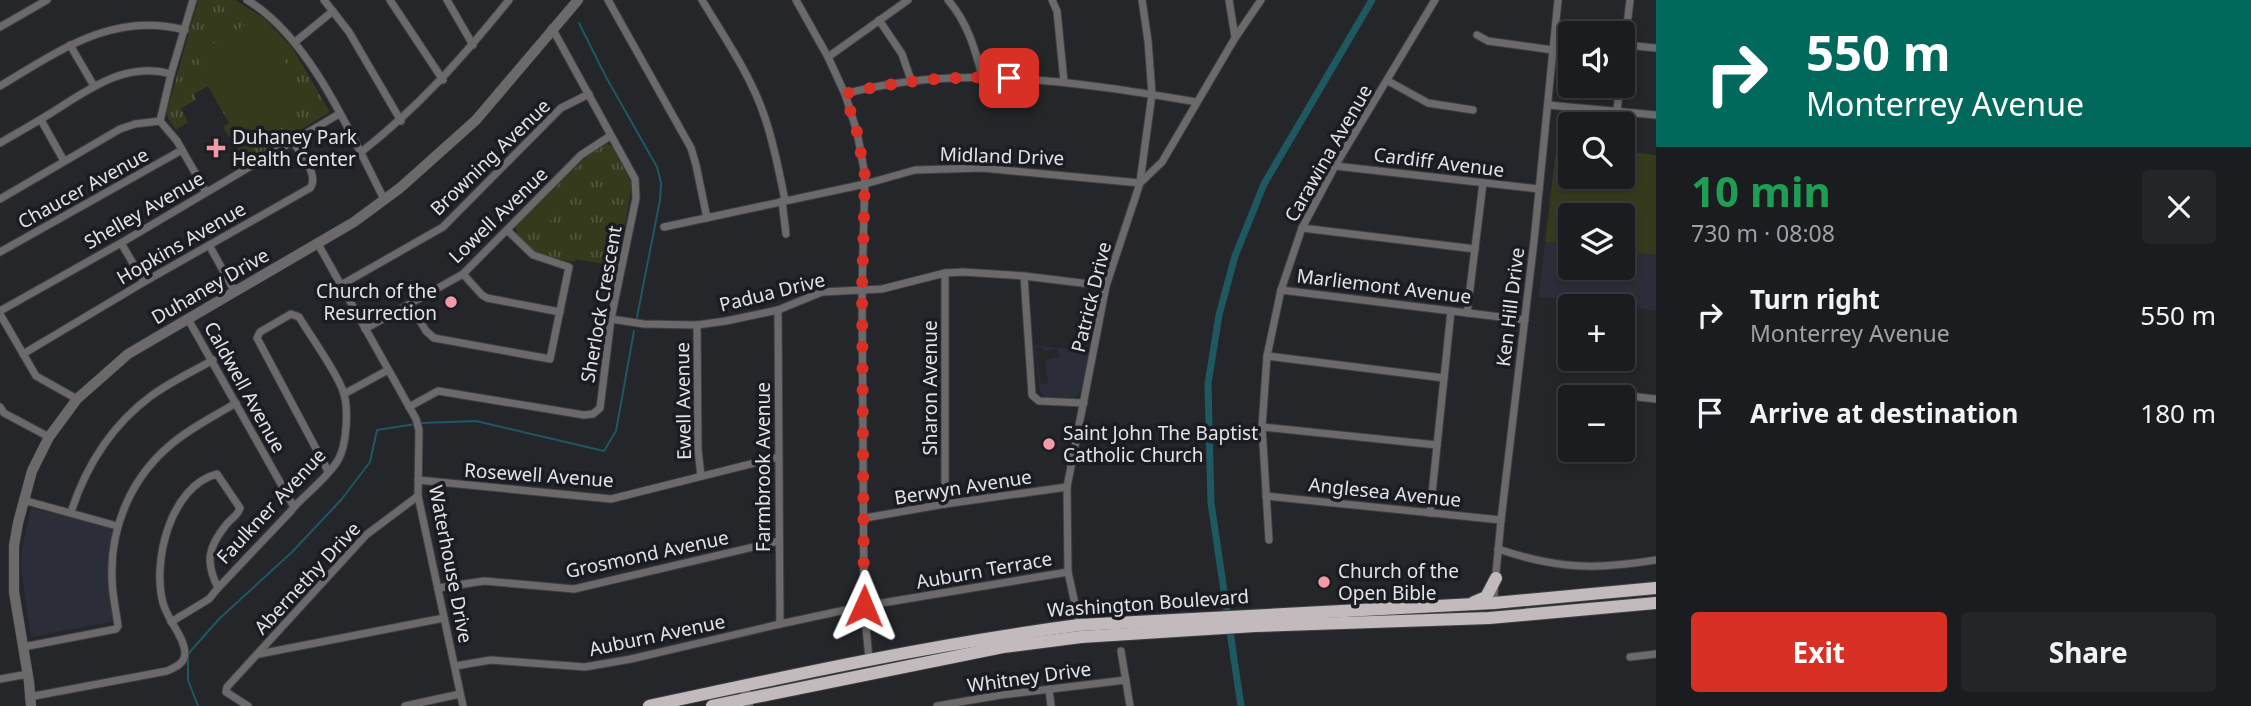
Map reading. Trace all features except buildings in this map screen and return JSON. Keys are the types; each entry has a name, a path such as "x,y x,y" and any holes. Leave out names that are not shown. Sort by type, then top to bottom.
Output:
{"highway":[{"path":"1496,578 1499,588 1507,597 1531,600"},
{"path":"1456,605 1486,597 1496,578"},
{"name":"Washington Boulevard","path":"712,706 869,659 1012,634 1494,603 1656,588"},
{"name":"Washington Boulevard","path":"1254,620 1489,618 1656,603"},
{"name":"Washington Boulevard","path":"649,706 746,697 1080,631"}],"street":[{"path":"0,27 47,0"},
{"path":"160,121 193,0"},
{"path":"247,0 282,26 295,42 321,80 384,199"},
{"path":"324,0 361,51 401,121"},
{"path":"447,0 473,45"},
{"path":"360,153 401,121 443,79 509,0"},
{"name":"Duhaney Drive","path":"33,701 13,592 14,546 32,471 49,437 77,399 128,354 354,222 420,171 476,120 578,0"},
{"path":"608,0 691,148 707,218"},
{"path":"702,0 760,103 775,151 786,234"},
{"path":"796,0 845,94 857,132 865,184 862,291 864,606 869,659"},
{"path":"828,57 908,0"},
{"path":"948,0 973,42 982,76"},
{"path":"1052,0 1057,11 1064,82"},
{"path":"1140,183 1152,94 1142,0"},
{"path":"1229,0 1235,38"},
{"name":"Patrick Drive","path":"1080,631 1068,572 1066,487 1106,286 1140,183 1162,162 1235,38 1261,0"},
{"name":"Carawina Avenue","path":"1269,540 1262,427 1267,356 1281,290 1302,228 1335,166 1435,0"},
{"name":"Ken Hill Drive","path":"1489,618 1494,603 1558,0"},
{"path":"1628,21 1630,0"},
{"path":"393,1 443,79"},
{"path":"295,42 333,11"},
{"path":"879,20 902,54 912,83"},
{"path":"0,86 70,46 105,30 123,26 170,26 185,30"},
{"name":"Sherlock Crescent","path":"409,407 438,391 584,415 593,414 600,408 611,319 636,189 635,179 552,28"},
{"path":"1477,35 1488,41 1553,50"},
{"path":"70,46 94,86"},
{"path":"1635,46 1656,48"},
{"path":"0,143 117,75 131,71 171,74"},
{"path":"845,94 865,89 982,76 1064,82 1197,102"},
{"path":"1388,80 1428,103 1473,110"},
{"name":"Browning Avenue","path":"341,285 443,228 552,117 562,108 589,94"},
{"path":"1617,110 1618,98"},
{"path":"1548,104 1656,115"},
{"name":"Shelley Avenue","path":"0,312 339,114"},
{"path":"41,120 64,161"},
{"path":"0,199 120,129 160,121 182,150 206,192"},
{"name":"Lowell Avenue","path":"365,329 463,274 581,155 611,136"},
{"name":"Hopkins Avenue","path":"23,354 312,186 314,177 293,141"},
{"name":"Chaucer Avenue","path":"0,253 182,150"},
{"name":"Cardiff Avenue","path":"1335,166 1539,189"},
{"name":"Midland Drive","path":"664,227 865,184 915,170 982,167 1140,183"},
{"path":"1467,313 1483,183"},
{"path":"1302,228 1475,248"},
{"path":"410,304 426,331 434,338 548,359 551,356 569,267 533,255 508,231"},
{"path":"121,243 144,282"},
{"name":"Waterhouse Drive","path":"318,244 416,419 419,430 418,496 463,706"},
{"path":"209,245 235,292"},
{"name":"Padua Drive","path":"611,319 644,324 697,325 748,318 778,310 822,292 900,286 945,273 1024,276 1106,286"},
{"name":"Sharon Avenue","path":"945,273 946,503"},
{"path":"463,274 487,298 560,312"},
{"path":"1024,276 1032,395 1039,401 1084,404"},
{"name":"Marliemont Avenue","path":"1281,290 1525,320"},
{"name":"Farmbrook Avenue","path":"778,310 780,624"},
{"path":"1430,513 1451,310"},
{"path":"0,312 36,376 77,399"},
{"path":"328,471 258,340 258,334 289,315 297,316 344,394 388,370"},
{"name":"Caldwell Avenue","path":"188,319 295,507"},
{"name":"Ewell Avenue","path":"697,325 698,450 701,476"},
{"path":"1267,356 1444,378"},
{"path":"71,512 87,472 114,431 154,394 213,360"},
{"name":"Faulkner Avenue","path":"171,622 209,599 338,460 344,443 344,394"},
{"path":"1635,397 1656,399"},
{"path":"23,647 116,629 118,626 112,578 117,526 135,487 159,456 191,430 236,403"},
{"path":"0,422 2,410 49,437"},
{"path":"1262,427 1437,445"},
{"name":"Rosewell Avenue","path":"418,480 611,499 778,457"},
{"path":"33,701 175,667 185,656 160,594 159,566 164,539 175,510 193,487 213,474 220,475 240,508 217,538 209,556 211,573 218,588"},
{"name":"Berwyn Avenue","path":"865,518 946,503 1066,487"},
{"name":"Abernethy Drive","path":"248,706 226,690 366,535 418,496"},
{"name":"Anglesea Avenue","path":"1266,496 1501,520"},
{"path":"23,500 117,526"},
{"name":"Grosmond Avenue","path":"438,588 484,582 574,589 779,541"},
{"path":"1499,549 1560,566 1583,567 1656,560"},
{"name":"Auburn Terrace","path":"864,606 1068,572"},
{"name":"Auburn Avenue","path":"455,666 491,660 585,667 864,606"},
{"path":"259,654 444,618"},
{"path":"1122,651 1130,706"},
{"path":"1630,657 1656,654"},
{"path":"0,680 28,678"},
{"name":"Whitney Drive","path":"937,706 1126,680"},
{"path":"1049,689 1051,706"},
{"path":"405,706 460,694"}],"shaded area":[{"path":"1545,242 1558,244 1558,280 1635,280 1635,253 1656,255 1656,311 1635,307 1635,294 1558,294 1558,299 1539,297"},
{"path":"1035,345 1089,352 1082,390 1075,398 1046,397 1040,392","holes":["1042,346 1043,351 1057,349 1060,357 1045,360 1048,383 1041,384 1036,348"]},
{"path":"31,508 110,527 113,532 109,570 115,621 31,637 21,568 22,549"}],"green space":[{"path":"198,0 235,0 265,19 293,49 330,112 246,162 223,127 229,123 208,86 194,94 196,100 181,108 188,122 176,130 168,119 167,112"},
{"path":"259,17 309,103 244,140 195,54"},
{"path":"1557,141 1558,189 1635,189 1635,153 1656,155 1656,255 1635,253 1635,203 1558,203 1558,244 1545,242"},
{"path":"607,143 614,148 632,184 618,266 575,259 575,262 548,256 523,243 516,227 594,149"},
{"path":"562,185 574,196 551,221 539,210"}],"waterway":[{"path":"1241,706 1211,503 1208,384 1219,315 1235,256 1264,184 1372,0"},
{"path":"579,23 657,167 661,183 637,317"},
{"path":"422,423 476,421 604,451 616,431 634,331"},
{"path":"198,706 188,680 188,654 219,619 292,552 341,500 370,462 377,430 416,424"}],"place":[{"name":"Duhaney Park Health Center","path":"216,148"},
{"name":"Church of the Resurrection","path":"451,302"},
{"name":"Saint John The Baptist Catholic Church","path":"1049,444"},
{"name":"Church of the Open Bible","path":"1324,582"}],"route":[{"path":"864,606 862,291 865,176 857,132 845,94 865,89 982,76 1009,78"}]}
